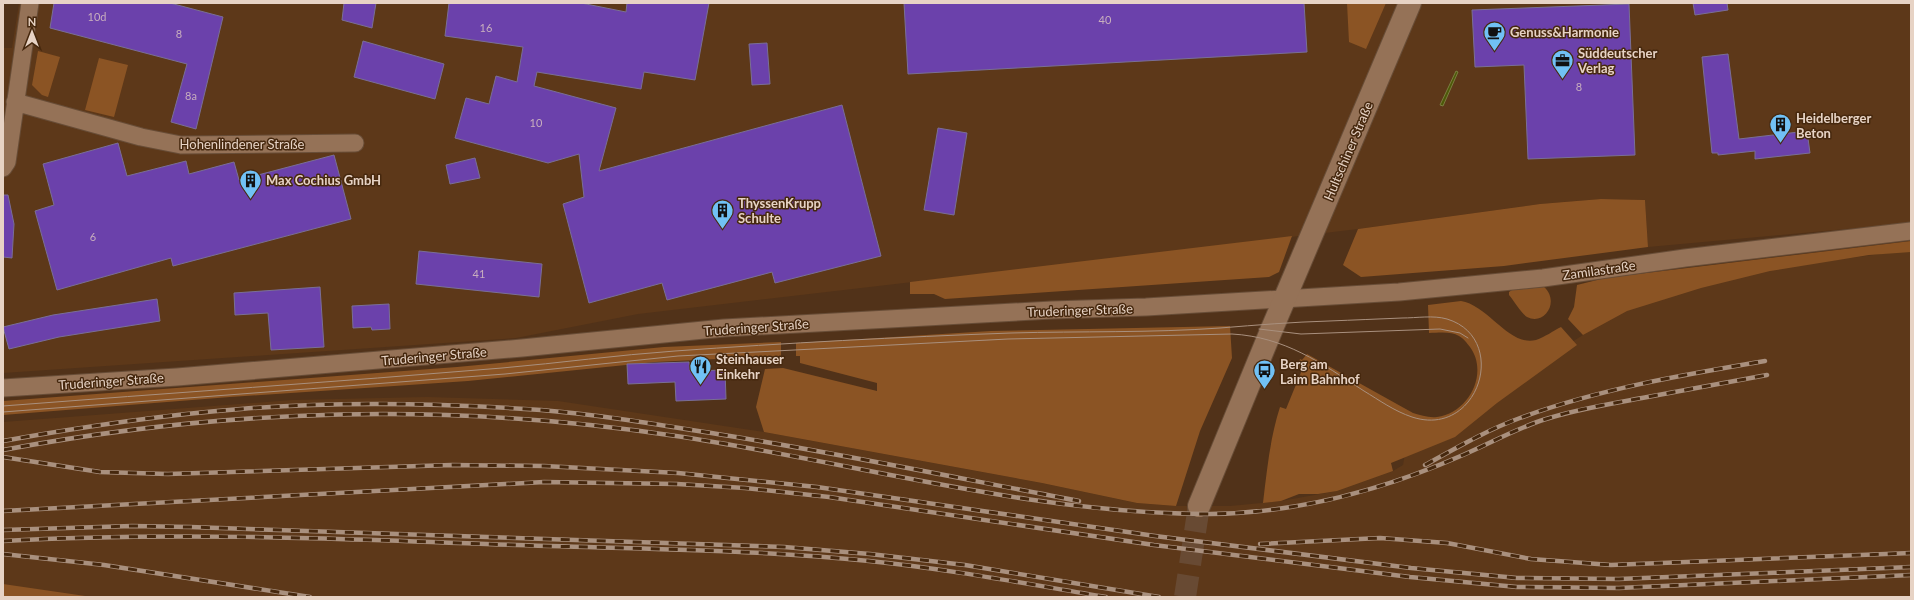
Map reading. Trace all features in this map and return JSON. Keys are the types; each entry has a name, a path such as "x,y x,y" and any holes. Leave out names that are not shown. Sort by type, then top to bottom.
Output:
{"main road":[{"name":"Hultschiner Straße","path":"1286,298 1410,3"},
{"path":"1199,506 1286,298"}],"street":[{"path":"3,168 7,162 30,3"},
{"name":"Hohenlindener Straße","path":"15,102 141,137 181,145 354,143"},
{"name":"Zamilastraße","path":"1286,298 1399,292 1543,278 1685,258 1911,231"},
{"name":"Truderinger Straße","path":"3,388 184,376 522,348 724,328 1052,310 1146,307 1286,298"}],"shaded area":[{"path":"19,3 1911,3 1911,223 1648,247 1645,200 1601,199 1540,204 1358,229 638,314 516,338 3,373 3,48 12,48"},
{"path":"1347,3 1386,3 1366,49 1349,42"},
{"path":"38,51 60,57 48,97 42,95 32,85"},
{"path":"99,58 128,65 114,117 85,110"},
{"path":"1456,71 1458,72 1443,106 1440,105"},
{"path":"1601,199 1645,200 1648,247 1504,266 1361,277 1343,265 1358,229 1540,204"},
{"path":"1292,236 1279,272 1269,277 945,299 934,294 910,294 910,282"},
{"path":"1911,241 1911,252 1869,255 1770,271 1701,288 1627,311 1583,335 1568,319 1574,307 1577,285 1605,278"},
{"path":"1911,250 1911,597 3,597 3,422 292,400 427,397 558,401 764,432 1042,483 1137,503 1176,506 1230,506 1281,501 1337,491 1393,471 1403,465 1405,454 1553,354 1654,290 1706,277"},
{"path":"1544,287 1549,293 1551,299 1548,311 1540,318 1534,319 1527,317 1509,295 1509,292 1512,290"},
{"path":"1461,301 1471,304 1517,337 1526,340 1536,340 1561,327 1577,345 1497,403 1455,437 1391,463 1393,471 1337,491 1318,494 1299,494 1281,501 1263,503 1269,454 1274,430 1280,407 1286,409 1302,370 1297,367 1300,359 1302,360 1307,354 1413,413 1434,417 1448,414 1467,400 1473,390 1477,368 1475,357 1469,345 1456,334 1429,333 1428,305"},
{"path":"1230,326 1232,358 1200,431 1176,506 1137,503 1042,483 764,432 756,407 765,369 783,368 877,391 877,383 800,363 800,356 796,356 796,343 991,331"},
{"path":"781,342 781,356 655,362 468,381 230,397 3,415 3,401 457,367 664,347"},
{"path":"3,584 92,597 3,597"}],"building":[{"path":"54,3 170,3 223,17 196,129 171,122 187,64 50,28"},
{"path":"344,3 376,3 372,28 342,20"},
{"name":"ThyssenKrupp Schulte","path":"449,3 581,3 626,12 627,3 709,3 695,80 644,72 641,89 537,72 534,86 616,108 599,171 842,105 881,256 775,283 772,272 667,300 662,283 589,303 563,204 584,197 579,154 548,163 455,138 466,98 489,104 496,76 517,82 523,47 445,36"},
{"path":"904,3 1304,3 1307,52 908,74"},
{"path":"1693,3 1727,3 1728,10 1695,15"},
{"path":"1629,4 1635,155 1528,159 1524,65 1475,67 1472,10"},
{"path":"363,41 444,64 435,99 354,77"},
{"path":"767,43 770,84 752,85 749,44"},
{"path":"1728,54 1739,139 1807,131 1810,153 1755,159 1755,151 1718,155 1718,153 1712,153 1702,57"},
{"path":"938,128 967,133 954,215 924,210"},
{"path":"118,143 127,176 186,161 189,174 234,162 239,180 334,155 351,219 173,266 171,258 57,290 35,211 54,205 43,164"},
{"path":"475,158 480,178 450,184 446,165"},
{"path":"3,195 8,195 14,224 12,258 3,257"},
{"path":"419,251 542,264 539,297 416,284"},
{"path":"320,287 324,347 271,350 268,313 235,315 234,293"},
{"path":"157,299 160,321 59,337 9,349 3,327 53,315"},
{"path":"389,304 390,329 372,330 371,327 353,328 352,306"},
{"path":"689,362 690,371 725,370 726,399 676,401 675,382 628,384 627,364"}],"tunnel":[{"path":"1185,597 1199,506"}],"tram line":[{"path":"3,406 440,373 653,353 759,345 1011,333 1194,330 1302,322 1425,317 1447,319 1466,330 1478,345 1481,364 1478,383 1469,401 1455,414 1435,420 1412,417 1399,412 1317,361 1286,346 1269,340 1232,334 1008,339 678,356 505,374 3,412"},
{"path":"1259,329 1301,334 1440,329 1460,333 1468,338"}],"railway":[{"path":"1425,465 1496,428 1550,408 1641,384 1765,361"},
{"path":"3,450 87,436 172,425 255,418 339,414 423,414 507,418 591,425 676,436 942,485 1075,505 1142,512 1210,514 1243,513 1308,504 1371,489 1433,468 1514,431 1558,415 1767,375"},
{"path":"3,441 91,426 151,418 278,406 428,404 541,410 636,421 774,443 1079,501"},
{"path":"3,457 100,472 168,474 452,465 544,466 678,473 817,487 1155,536 1411,568 1517,578 1619,579 1911,567"},
{"path":"3,511 544,482 677,484 745,488 829,497 1154,545 1410,577 1517,587 1619,588 1911,575"},
{"path":"3,530 132,526 190,527 784,547 870,554 965,565 1159,597"},
{"path":"3,541 63,538 184,536 726,551 869,561 929,568 1106,597"},
{"path":"1260,544 1380,538 1447,543 1531,559 1611,565 1911,553"},
{"path":"3,554 104,565 310,597"}],"place":[{"name":"Genuss&Harmonie","path":"1495,52"},
{"name":"Süddeutscher Verlag","path":"1562,80"},
{"name":"Heidelberger Beton","path":"1781,144"},
{"name":"Max Cochius GmbH","path":"251,200"},
{"name":"ThyssenKrupp Schulte","path":"722,230"},
{"name":"Steinhauser Einkehr","path":"700,386"},
{"name":"Berg am Laim Bahnhof","path":"1264,390"}]}
